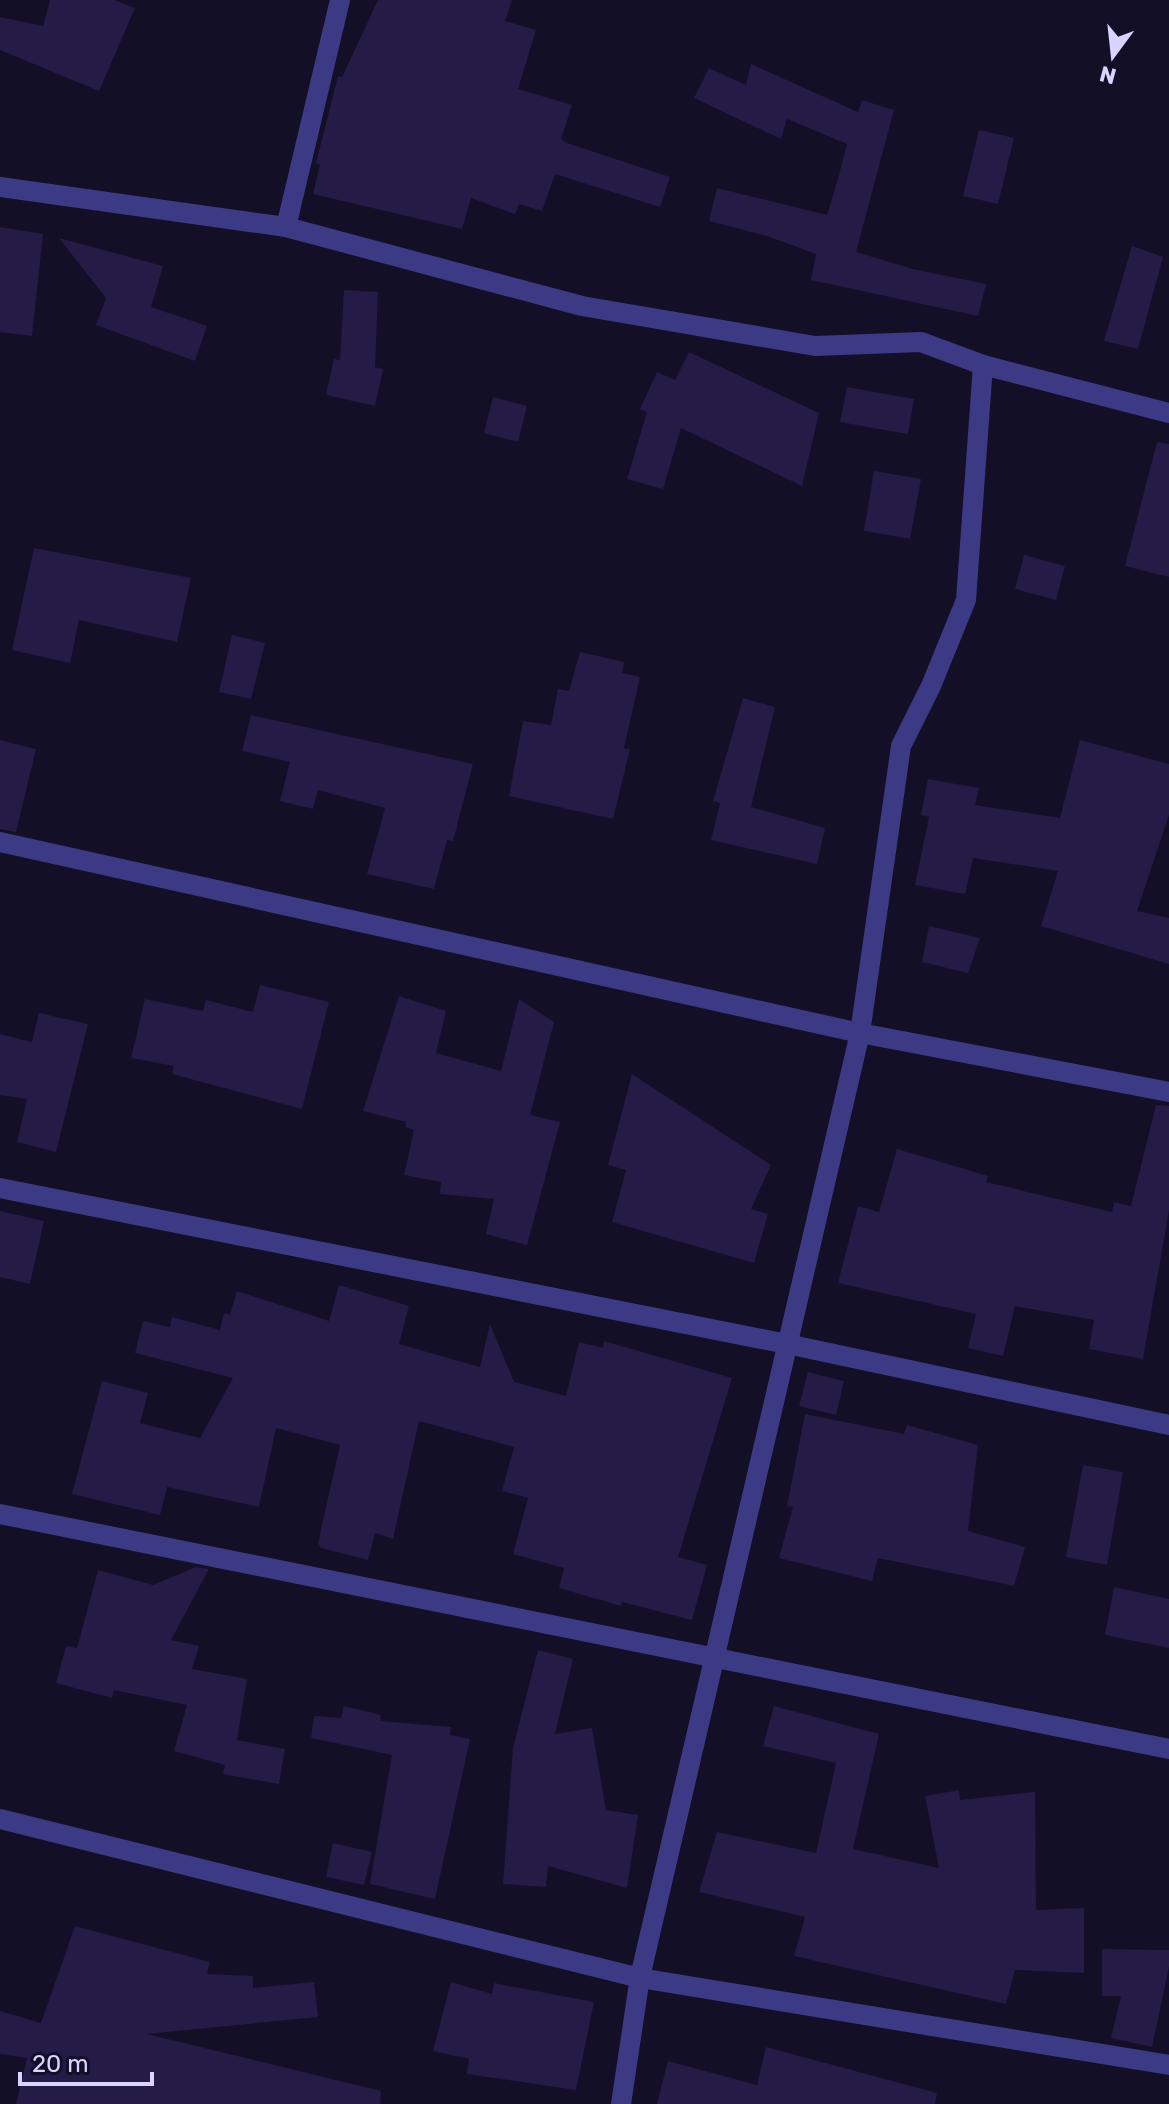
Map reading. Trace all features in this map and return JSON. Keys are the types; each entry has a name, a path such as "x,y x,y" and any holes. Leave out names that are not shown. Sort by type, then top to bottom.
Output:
{"street":[{"path":"286,227 340,0"},
{"path":"0,187 286,227 582,306 815,346 921,342 983,365 1169,413"},
{"path":"621,2104 640,1977 860,1033 901,746 931,686 966,600 983,365"},
{"path":"0,842 860,1033 1169,1092"},
{"path":"0,1188 787,1344 1169,1425"},
{"path":"0,1514 1169,1749"},
{"path":"0,1819 640,1978 1169,2065"}],"building":[{"path":"50,0 114,0 135,8 99,91 0,50 0,17 43,26"},
{"path":"378,0 512,0 505,21 536,30 518,89 572,105 561,139 567,143 670,177 660,207 555,174 542,211 519,204 515,214 471,198 462,229 313,194 320,165 316,163 338,76 342,77"},
{"path":"751,64 858,112 862,100 894,110 856,252 913,269 986,284 978,316 811,280 816,254 767,236 709,221 717,188 827,215 839,175 847,144 787,119 781,139 694,98 709,68 746,85"},
{"path":"979,130 1014,138 998,204 963,196"},
{"path":"0,227 43,234 32,336 0,332"},
{"path":"59,238 163,266 151,307 207,326 195,361 96,325 106,298"},
{"path":"1132,246 1163,257 1138,349 1104,341"},
{"path":"344,290 378,292 375,367 383,369 375,406 326,395 334,359 340,360"},
{"path":"689,352 819,413 802,486 681,428 663,489 627,479 647,412 640,409 657,372 675,380"},
{"path":"847,387 914,399 908,434 840,422"},
{"path":"493,397 527,406 518,442 484,433"},
{"path":"1157,442 1169,444 1169,577 1125,566"},
{"path":"874,471 921,479 910,539 864,531"},
{"path":"34,548 191,578 177,642 79,620 70,663 12,650"},
{"path":"1024,555 1065,566 1056,600 1015,589"},
{"path":"232,635 265,643 251,699 219,692"},
{"path":"580,652 624,662 622,673 640,677 624,748 630,749 613,819 509,796 523,721 551,725 558,689 569,691"},
{"path":"743,698 775,707 751,807 825,828 817,864 711,840 720,803 713,801"},
{"path":"251,715 473,764 453,841 447,840 434,889 367,874 385,808 318,790 313,809 280,801 290,762 242,751"},
{"path":"0,740 36,749 16,832 0,829"},
{"path":"1080,740 1169,764 1169,815 1137,911 1169,918 1169,964 1041,926 1058,871 973,858 965,894 915,885 929,817 921,815 928,779 979,788 975,805 1060,818"},
{"path":"929,926 980,938 968,973 922,962"},
{"path":"260,985 329,1002 302,1109 172,1074 174,1066 131,1058 145,999 203,1011 206,1000 253,1012"},
{"path":"399,996 446,1011 436,1053 501,1071 519,999 554,1022 530,1115 560,1122 527,1245 486,1234 494,1199 440,1194 441,1182 404,1175 414,1130 405,1127 406,1122 363,1111"},
{"path":"39,1013 88,1024 56,1152 17,1142 27,1099 0,1095 0,1034 32,1042"},
{"path":"632,1074 771,1165 751,1209 768,1214 754,1263 612,1222 626,1170 608,1165"},
{"path":"1156,1105 1169,1106 1169,1210 1143,1359 1089,1349 1094,1320 1015,1306 1003,1356 968,1348 976,1314 838,1283 858,1206 879,1212 897,1149 988,1176 986,1182 1112,1212 1114,1202 1131,1206"},
{"path":"0,1211 44,1221 30,1284 0,1277"},
{"path":"339,1285 409,1306 399,1344 480,1367 490,1324 514,1382 566,1396 579,1342 603,1348 604,1341 732,1378 678,1557 707,1565 692,1620 622,1602 621,1606 559,1588 564,1568 513,1554 528,1498 502,1491 514,1447 419,1421 393,1539 375,1533 368,1560 321,1548 318,1543 340,1445 276,1428 259,1507 167,1487 160,1515 72,1494 102,1381 148,1393 140,1423 200,1438 233,1378 135,1353 143,1321 170,1327 172,1317 220,1330 224,1313 230,1315 237,1291 329,1321"},
{"path":"808,1372 844,1381 836,1415 799,1406"},
{"path":"805,1414 904,1434 907,1425 978,1445 968,1531 1025,1547 1014,1586 878,1558 872,1581 779,1558 793,1507 787,1506"},
{"path":"1083,1465 1123,1472 1107,1565 1066,1557"},
{"path":"196,1567 209,1569 171,1640 199,1646 192,1669 247,1679 237,1740 285,1749 279,1784 223,1774 225,1765 174,1751 187,1705 114,1690 112,1698 56,1683 66,1646 77,1648 98,1570 153,1585"},
{"path":"1114,1587 1169,1599 1169,1648 1105,1635"},
{"path":"538,1650 573,1659 555,1734 592,1728 606,1810 638,1815 627,1888 548,1866 546,1887 503,1884 513,1748"},
{"path":"344,1706 381,1715 380,1721 451,1727 450,1735 470,1739 435,1899 370,1884 392,1755 311,1738 314,1716 341,1718"},
{"path":"774,1706 879,1734 853,1849 939,1868 925,1796 959,1790 960,1800 1035,1792 1036,1910 1084,1908 1084,1973 1015,1970 1006,2004 794,1956 805,1917 699,1892 717,1832 816,1853 836,1763 763,1746"},
{"path":"333,1843 372,1852 364,1885 326,1877"},
{"path":"75,1926 210,1962 207,1974 253,1976 253,1988 314,1982 318,2017 147,2034 381,2091 380,2104 16,2104 27,2058 0,2054 0,2011 41,2023"},
{"path":"1102,1949 1169,1950 1169,1967 1152,2047 1111,2038 1121,1996 1102,1996"},
{"path":"451,1982 492,1994 494,1983 594,2002 576,2090 467,2074 469,2059 433,2051"},
{"path":"766,2047 937,2093 935,2104 657,2104 668,2061 757,2085"}]}
